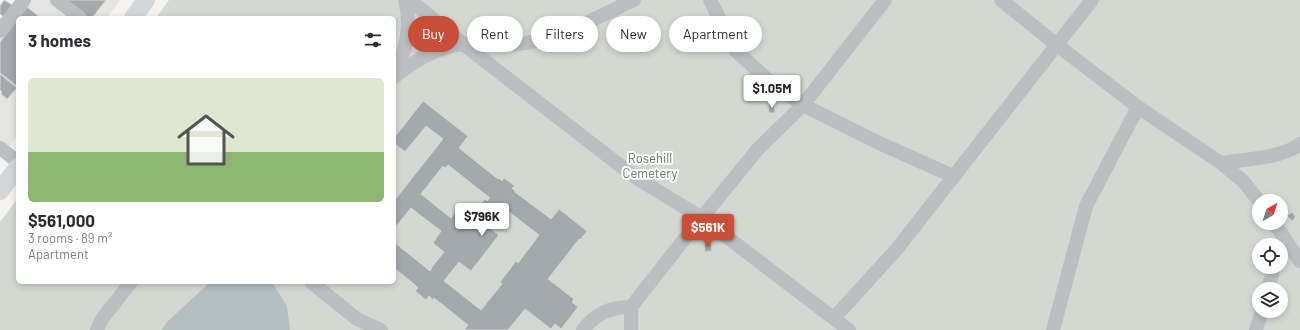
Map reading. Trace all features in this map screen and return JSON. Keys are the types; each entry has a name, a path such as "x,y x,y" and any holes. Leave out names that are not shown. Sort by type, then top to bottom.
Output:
{"main road":[{"path":"134,16 146,0"},
{"path":"0,191 16,170"}],"street":[{"path":"0,31 24,0"},
{"path":"57,0 77,16"},
{"path":"396,71 409,32 406,0"},
{"path":"410,0 463,44 635,177 702,218 849,330"},
{"path":"396,75 408,66 446,47 463,44 495,45 526,43 558,36 634,0"},
{"path":"631,330 631,307 758,149 803,104 885,0"},
{"path":"1002,0 1057,45 1138,107 1221,163 1243,181 1253,194"},
{"path":"834,318 896,250 1092,0"},
{"path":"708,1 736,51 767,79 803,104 880,143 953,176"},
{"path":"1053,330 1086,206 1138,107"},
{"path":"1221,163 1274,155 1294,148 1300,144"},
{"path":"0,148 16,160"},
{"path":"1288,248 1300,261"},
{"path":"97,330 102,319 129,284"},
{"path":"314,284 357,318 381,330"},
{"path":"583,330 602,312 631,307"},
{"path":"1256,330 1260,318"}],"shaded area":[{"path":"27,0 120,0 108,16 16,16 16,138 6,151 0,146 0,34"},
{"path":"208,284 273,284 287,306 290,330 162,330 166,323"}],"green space":[{"name":"Rosehill Cemetery","path":"169,0 1300,0 1300,330 0,330 0,222 16,201 16,284 396,284 396,16 157,16"}],"building":[{"path":"4,0 14,6 5,18 0,14 0,6"},
{"path":"64,0 106,0 94,16 84,16"},
{"path":"27,7 38,16 20,16"},
{"path":"16,22 16,85 0,73 0,42"},
{"path":"0,74 16,87 7,99 1,94 2,92 0,90"},
{"path":"423,101 468,136 459,148 498,179 499,178 502,181 504,178 515,186 512,188 515,192 551,219 559,209 587,231 548,279 574,299 572,302 578,307 561,329 555,324 551,329 525,309 508,330 464,330 468,325 434,298 433,300 429,296 426,300 415,291 418,288 396,270 396,244 430,271 444,252 433,243 441,231 411,208 396,227 396,198 443,139 426,126 405,152 396,145 396,135","holes":["448,165 490,198 487,201 485,199 472,215 461,206 451,218 421,194 443,166 445,168","500,205 539,235 518,263 516,261 500,282 502,284 481,310 444,281 459,262 471,271 499,235 487,226 500,210 497,208"]},
{"path":"774,104 775,113 769,113 768,105"},
{"path":"1292,212 1296,217 1292,221 1288,215"},
{"path":"711,243 712,251 705,252 704,244"}]}
